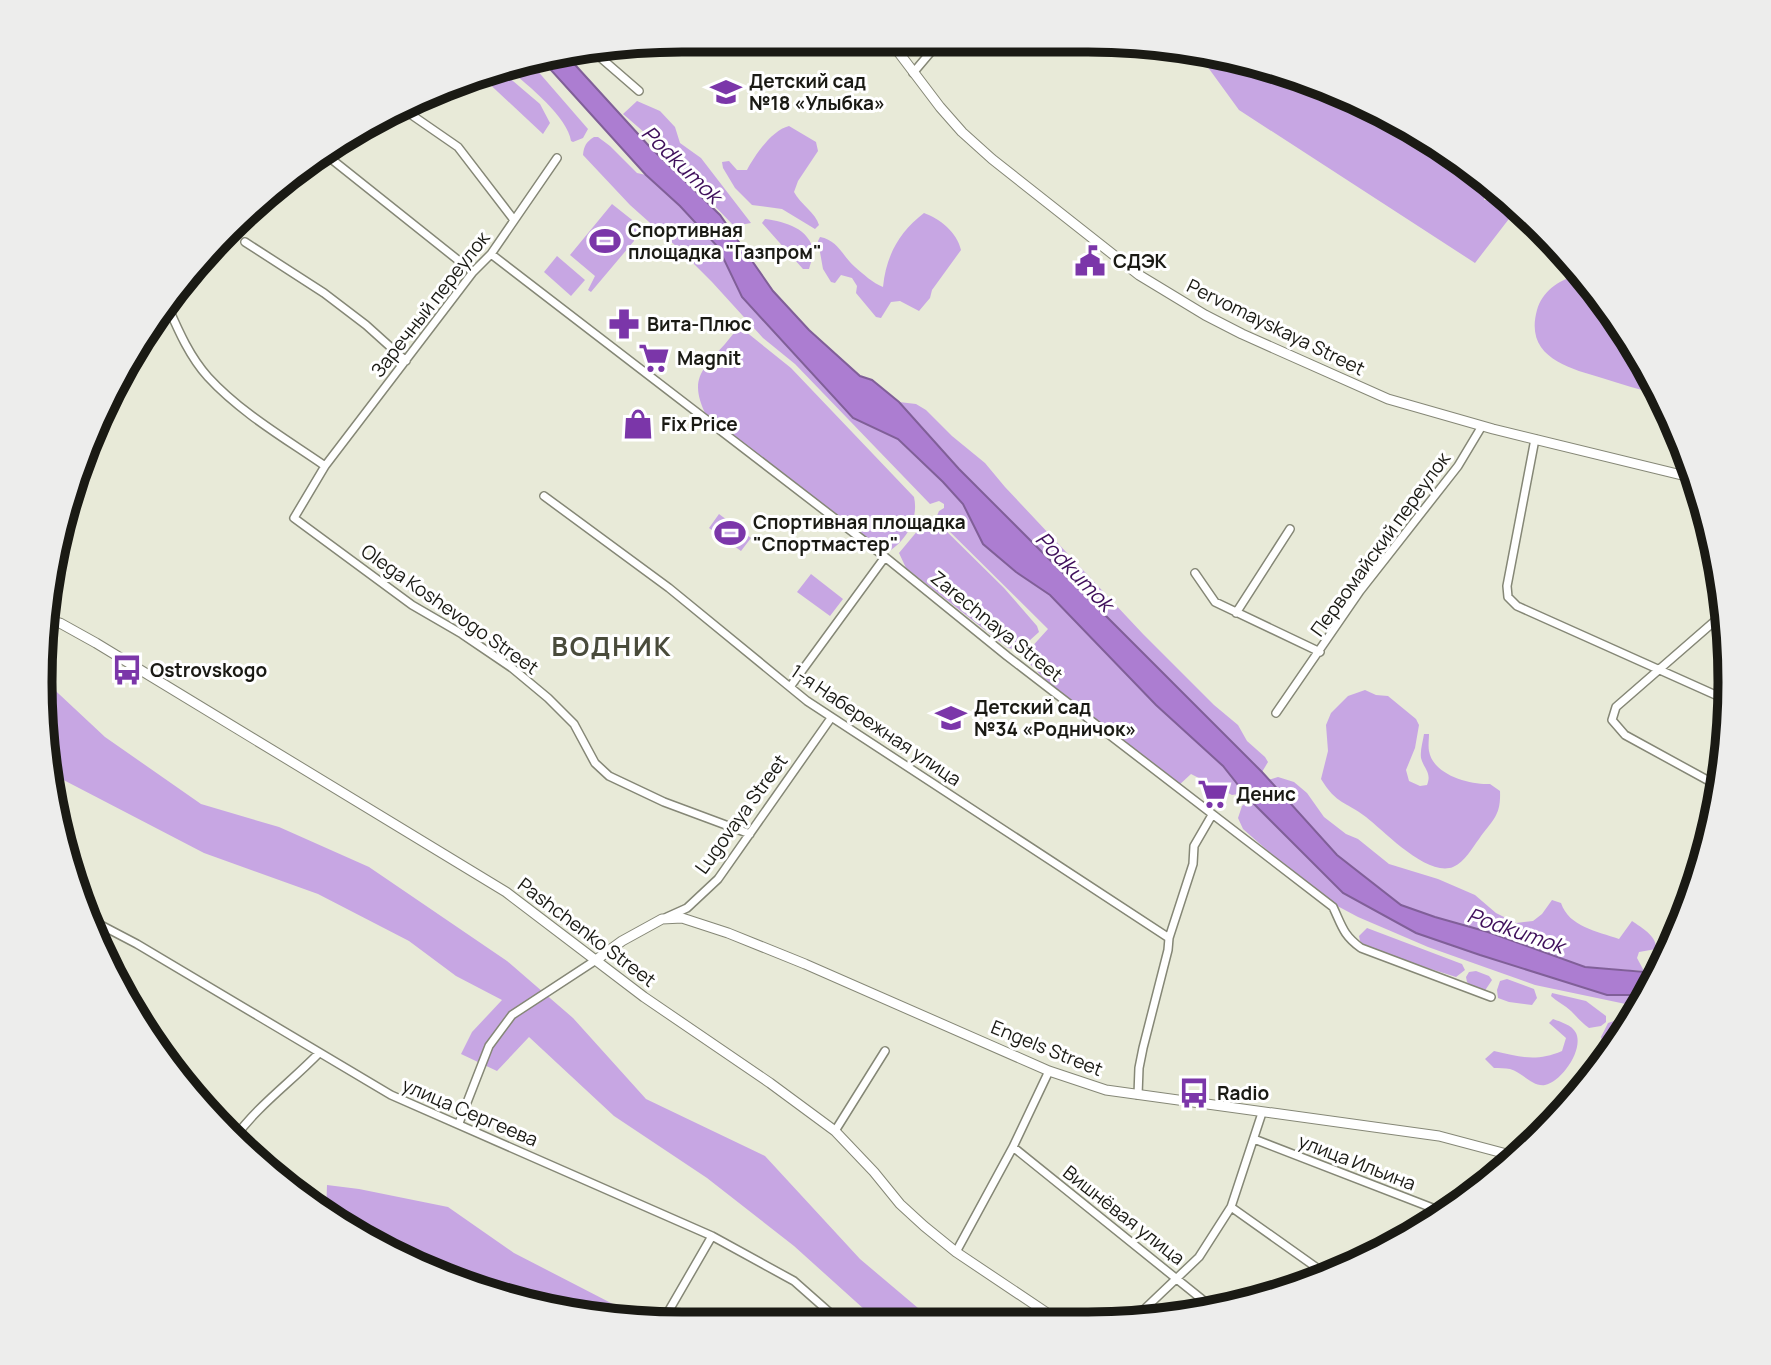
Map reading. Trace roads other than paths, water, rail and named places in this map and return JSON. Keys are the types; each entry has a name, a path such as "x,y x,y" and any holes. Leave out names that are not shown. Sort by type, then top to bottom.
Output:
{"street":[{"name":"Pervomayskaya Street","path":"898,52 962,132 992,159 1113,255 1164,291 1242,334 1388,399 1482,426 1683,475"},
{"path":"913,73 933,52"},
{"path":"601,58 639,91"},
{"path":"410,114 458,147 514,220"},
{"name":"Заречный переулок","path":"325,466 473,272 491,254 557,158"},
{"path":"332,159 473,272"},
{"path":"245,242 324,293 366,324 406,361"},
{"name":"Zarechnaya Street","path":"491,254 1333,907 1342,930 1349,939 1362,948 1491,997"},
{"path":"171,315 184,343 208,377 241,407 325,466"},
{"name":"Первомайский переулок","path":"1276,713 1360,591 1458,466 1482,426"},
{"path":"1535,439 1507,586 1508,597 1517,606 1718,696"},
{"name":"Olega Koshevogo Street","path":"325,466 294,518 412,605 462,634 512,668 574,724 595,763 609,776 664,802 750,834"},
{"name":"1-я Набережная улица","path":"544,496 669,587 831,718 1169,938"},
{"path":"1236,613 1290,529"},
{"path":"790,687 885,557"},
{"path":"1195,573 1215,601 1320,652"},
{"path":"56,620 60,623"},
{"path":"1710,782 1625,735 1612,720 1616,707 1715,621"},
{"path":"56,622 60,623"},
{"name":"Pashchenko Street","path":"60,623 485,878 644,997 835,1131 874,1172 900,1205 956,1252 1046,1312"},
{"name":"Lugovaya Street","path":"596,960 622,941 692,904 718,879 831,718"},
{"path":"1138,1096 1139,1068 1169,938 1193,864 1194,846 1212,815"},
{"path":"692,904 694,917 704,924"},
{"name":"Engels Street","path":"666,917 704,924 805,964 1049,1071 1106,1090 1439,1136 1506,1154"},
{"name":"улица Сергеева","path":"100,925 391,1095 712,1236 794,1281 828,1312"},
{"path":"459,1123 489,1046 512,1014 596,960"},
{"path":"835,1131 885,1051"},
{"path":"240,1131 265,1101 298,1075 319,1053"},
{"path":"956,1252 1013,1147 1049,1071"},
{"path":"1144,1310 1199,1257 1231,1207 1262,1113"},
{"name":"улица Ильина","path":"1254,1139 1435,1209"},
{"name":"Вишнёвая улица","path":"1013,1147 1204,1301"},
{"path":"1231,1207 1319,1269"},
{"path":"668,1312 712,1236"}],"place":[{"name":"Детский сад №18 «Улыбка»","path":"726,92"},
{"name":"Спортивная площадка \"Газпром\"","path":"605,241"},
{"name":"СДЭК","path":"1090,261"},
{"name":"Вита-Плюс","path":"624,324"},
{"name":"Magnit","path":"654,358"},
{"name":"Fix Price","path":"638,424"},
{"name":"Спортивная площадка \"Спортмастер\"","path":"730,533"},
{"name":"Ostrovskogo","path":"127,670"},
{"name":"Детский сад №34 «Родничок»","path":"951,718"},
{"name":"Денис","path":"1213,794"},
{"name":"Radio","path":"1194,1093"}],"district":[{"name":"ВОДНИК","path":"612,646"}],"water label":[{"name":"Podkumok","path":"682,164"},
{"name":"Podkumok","path":"1075,571"},
{"name":"Podkumok","path":"1516,930"}]}
